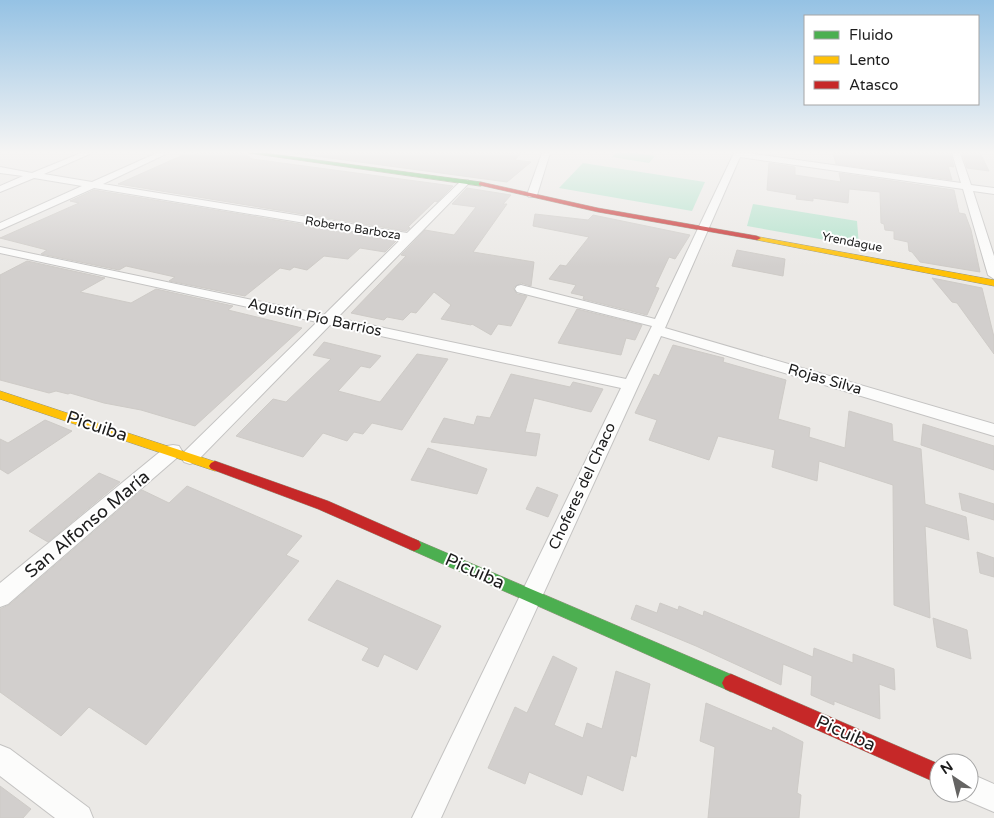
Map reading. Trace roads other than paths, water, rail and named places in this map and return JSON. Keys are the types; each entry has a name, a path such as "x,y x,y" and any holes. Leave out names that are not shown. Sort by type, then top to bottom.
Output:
{"street":[{"path":"0,226 79,191"},
{"name":"Roberto Barboza","path":"131,191 410,237"},
{"name":"San Alfonso María","path":"0,598 182,454 326,320 456,191"},
{"name":"Yrendague","path":"517,191 598,210 705,228 994,283"},
{"path":"532,195 533,191"},
{"name":"Choferes del Chaco","path":"426,818 721,191"},
{"path":"968,191 994,275"},
{"name":"Agustín Pío Barrios","path":"0,250 629,386"},
{"name":"Rojas Silva","path":"521,289 657,327 994,430"},
{"name":"Picuiba","path":"0,396 182,454 323,505 929,770"},
{"path":"0,759 79,818"},
{"path":"979,791 994,798"}]}
